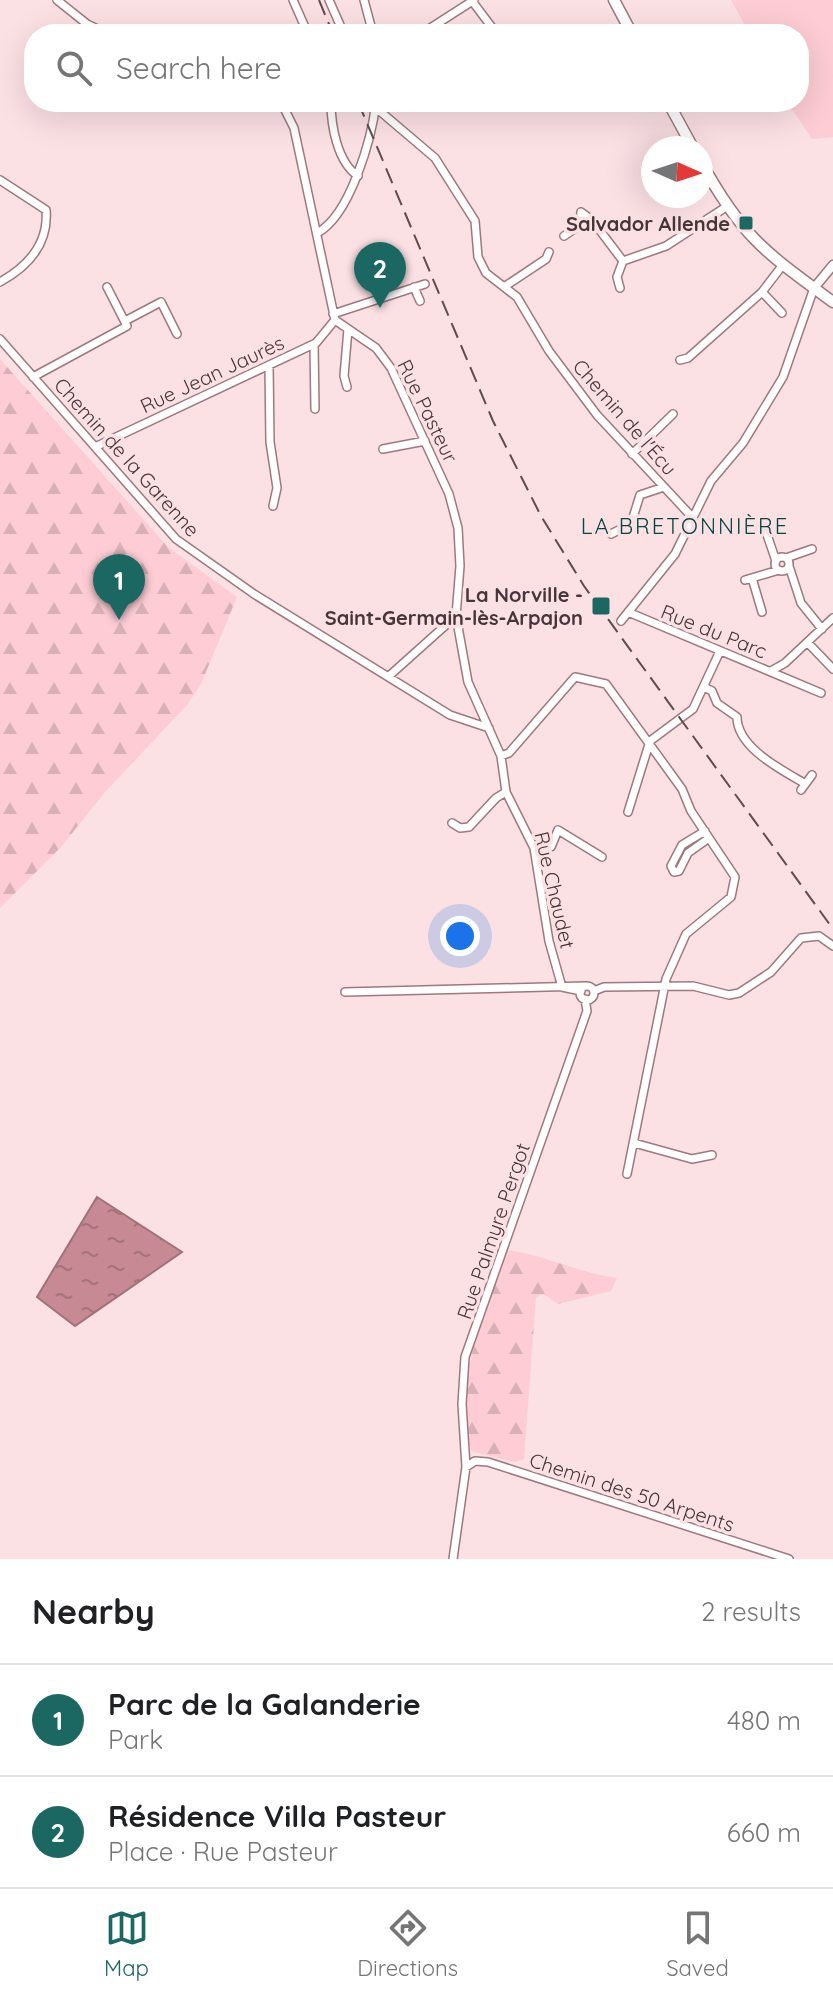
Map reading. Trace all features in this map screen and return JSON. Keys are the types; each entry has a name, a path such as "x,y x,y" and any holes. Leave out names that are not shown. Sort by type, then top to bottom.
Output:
{"main road":[{"path":"614,0 627,24"},
{"path":"673,112 686,136"},
{"path":"713,184 726,207 752,239 782,266 833,302"}],"street":[{"path":"57,0 87,24"},
{"path":"293,0 304,24"},
{"path":"329,0 340,24"},
{"path":"364,0 370,24"},
{"path":"437,24 473,1 490,24"},
{"path":"286,112 294,128 334,317 425,284"},
{"path":"331,112 331,126 349,168 358,176"},
{"path":"317,233 329,225 358,176 373,112"},
{"name":"Chemin de l'Écu","path":"383,112 435,158 475,221 481,265 522,303 549,351 581,395 693,518"},
{"path":"0,180 46,210 47,216 42,240 25,268 0,282"},
{"path":"623,261 666,246 726,207"},
{"path":"314,220 334,212"},
{"path":"564,236 580,225 581,212 592,220 623,261"},
{"path":"504,287 546,259 549,252"},
{"path":"620,288 617,277 623,261"},
{"path":"621,621 675,554 711,481 743,443 783,377 814,288 833,265"},
{"path":"680,360 688,358 762,292 782,266"},
{"path":"33,377 127,326 107,287"},
{"path":"414,287 420,301"},
{"path":"762,292 782,313"},
{"path":"125,321 161,302 177,334"},
{"name":"Rue Pasteur","path":"334,317 376,348 391,368 449,494 458,528 460,566 456,616 468,682 501,756"},
{"name":"Rue Jean Jaurès","path":"95,447 314,344 334,317"},
{"path":"347,387 344,376 348,329"},
{"name":"Chemin de la Garenne","path":"0,339 145,507 196,556 450,715 489,728"},
{"path":"314,344 315,409"},
{"path":"269,365 270,442 277,488 273,506"},
{"path":"632,454 673,414"},
{"path":"383,449 425,441"},
{"path":"611,534 631,524 640,495 664,487"},
{"path":"764,526 778,566"},
{"name":"Rue du Parc","path":"762,612 748,579 812,549"},
{"path":"787,562 801,603 822,629"},
{"name":"Rue du Parc","path":"628,612 771,671 785,663 833,618"},
{"path":"389,676 456,616"},
{"path":"808,643 833,669"},
{"path":"628,812 650,741 693,709 720,651"},
{"path":"771,671 821,693"},
{"path":"501,756 509,753 575,677 610,686 650,741 735,877 734,892 728,901 686,934 664,986 627,1174"},
{"path":"704,687 712,691 717,703 737,717 741,736 781,770 803,786 812,775"},
{"name":"Rue Chaudet","path":"501,756 506,792 534,848 549,941 562,987"},
{"path":"452,823 460,828 469,827 496,798 506,792"},
{"path":"534,848 551,847 558,830 602,857"},
{"path":"707,835 691,850 679,871 674,872 671,866 682,845 707,835"},
{"path":"345,992 562,987 587,993 604,987 664,986 739,993 771,972 801,938 819,936 833,946"},
{"name":"Rue Palmyre Pergot","path":"453,1559 466,1467 462,1392 465,1357 587,1011 587,993"},
{"path":"634,1143 692,1159 712,1155"},
{"name":"Chemin des 50 Arpents","path":"466,1467 475,1461 488,1462 789,1559"}],"green space":[{"path":"731,0 833,0 833,137 812,139 794,112 809,112 809,24 744,24"},
{"path":"0,359 168,547 237,597 201,684 187,705 105,792 61,847 0,908"},
{"path":"506,1250 617,1278 611,1291 558,1304 544,1294 536,1297 524,1459 515,1462 471,1451 467,1422 469,1371 474,1348"}],"water":[{"path":"97,1197 182,1252 75,1326 37,1297"}],"railway":[{"path":"319,0 329,24"},
{"path":"362,112 493,421 541,516 584,586 833,929"}],"place":[{"name":"Salvador Allende","path":"746,223"},
{"name":"Résidence Villa Pasteur","path":"380,308"},
{"name":"La Norville - Saint-Germain-lès-Arpajon","path":"601,606"},
{"name":"Parc de la Galanderie","path":"119,620"}],"district":[{"name":"LA BRETONNIÈRE","path":"685,526"}]}
